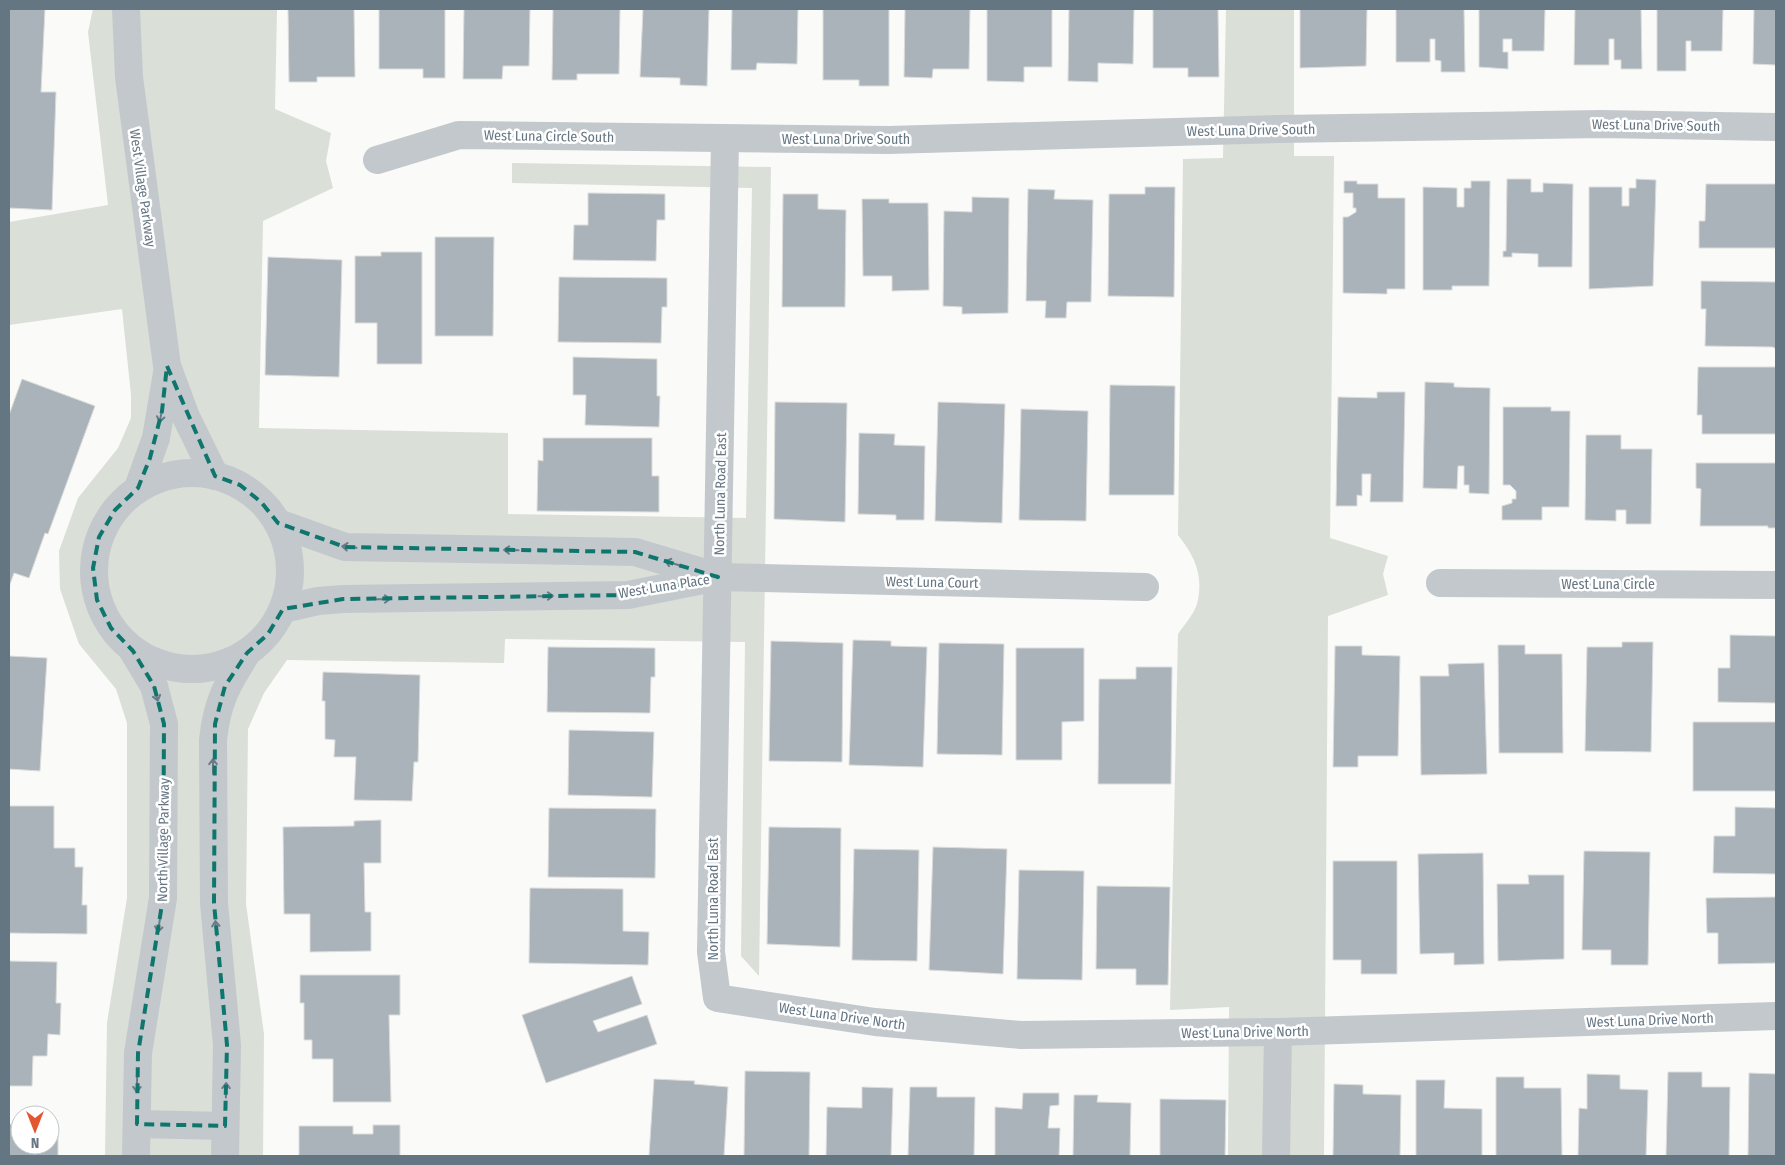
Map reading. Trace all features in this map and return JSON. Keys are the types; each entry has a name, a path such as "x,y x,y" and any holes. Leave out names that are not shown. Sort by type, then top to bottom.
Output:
{"street":[{"name":"West Village Parkway","path":"126,9 129,77 167,366 186,417 215,476"},
{"name":"West Luna Drive South","path":"725,139 889,140 1278,129 1601,124 1776,127"},
{"name":"West Luna Circle South","path":"377,160 459,135 725,139"},
{"name":"North Luna Road East","path":"717,998 710,952 725,139"},
{"name":"West Village Parkway","path":"138,488 156,438 162,411 167,366"},
{"path":"225,1156 227,1046 214,903 213,740 215,724 226,686 247,653 268,634 283,609 290,580 288,551 278,523 261,502 240,486 215,476 189,473 162,478 138,488 115,510 99,537 93,568 97,600 111,628 134,651 160,665 190,670 220,666 247,653"},
{"name":"West Luna Place","path":"278,523 345,547 635,552 718,577"},
{"name":"West Luna Place","path":"283,609 318,601 343,599 628,595 718,577"},
{"name":"West Luna Court","path":"718,577 1145,587"},
{"name":"West Luna Circle","path":"1440,583 1776,585"},
{"name":"North Village Parkway","path":"134,651 154,686 164,724 163,898 138,1053 136,1156"},
{"name":"West Luna Drive North","path":"717,998 875,1022 1021,1035 1278,1032 1776,1016"},
{"path":"1276,1156 1278,1032"},
{"path":"137,1124 226,1126"}],"highlighted area":[{"path":"167,366 215,476 240,485 261,502 278,523 345,547 635,552 718,577 628,595 343,599 283,609 268,634 247,653 225,686 215,724 214,903 227,1045 225,1126 137,1124 138,1053 163,898 164,724 154,686 133,651 111,628 97,600 93,568 99,537 115,510 138,488 150,458 162,411"}],"shaded area":[{"path":"93,9 277,9 275,109 331,133 326,161 333,188 263,221 259,428 508,433 508,514 746,518 752,188 512,183 512,163 771,167 759,976 741,956 745,642 505,639 504,663 287,660 264,693 248,729 246,904 264,1034 263,1156 105,1156 107,1023 127,898 127,723 116,689 79,644 60,589 59,551 78,498 118,448 131,418 131,395 122,309 9,325 9,222 108,205 88,32"},
{"path":"1226,9 1294,9 1294,156 1334,156 1330,538 1388,556 1383,574 1388,595 1328,616 1324,1156 1228,1156 1229,1007 1170,1010 1178,634 1196,608 1199,594 1199,575 1189,551 1178,535 1183,159 1223,158"}],"building":[{"path":"9,9 45,9 41,92 56,92 52,210 9,208"},
{"path":"288,9 354,9 355,77 317,77 317,82 289,82"},
{"path":"379,9 445,9 445,78 423,78 423,69 379,69"},
{"path":"464,9 530,9 529,66 503,66 502,79 463,79"},
{"path":"553,9 620,9 619,74 577,74 577,80 552,80"},
{"path":"643,9 709,9 707,86 680,85 680,78 640,77"},
{"path":"732,9 798,9 797,64 757,63 756,70 731,70"},
{"path":"823,9 889,9 889,86 859,86 859,80 823,80"},
{"path":"905,9 970,9 969,69 933,69 932,78 904,77"},
{"path":"987,9 1052,9 1052,67 1024,67 1024,82 987,81"},
{"path":"1069,9 1134,9 1133,64 1098,63 1098,82 1068,81"},
{"path":"1153,9 1218,9 1219,77 1188,77 1188,68 1153,68"},
{"path":"1300,9 1367,9 1366,66 1300,68"},
{"path":"1396,9 1464,9 1465,72 1441,72 1441,61 1435,60 1435,39 1430,39 1430,62 1396,62"},
{"path":"1479,9 1545,9 1544,51 1512,51 1512,39 1503,39 1503,52 1508,52 1508,69 1479,67"},
{"path":"1575,9 1641,9 1642,69 1621,69 1621,60 1614,60 1614,39 1609,39 1609,65 1574,65"},
{"path":"1657,9 1723,9 1722,51 1691,51 1691,41 1686,41 1686,71 1657,71"},
{"path":"1754,9 1776,9 1776,65 1753,64"},
{"path":"1507,179 1531,179 1531,192 1543,192 1543,183 1573,184 1572,267 1538,267 1538,254 1512,253 1512,257 1503,257 1503,251 1506,251"},
{"path":"1636,179 1656,180 1653,286 1589,289 1589,187 1622,187 1622,206 1629,206 1629,188 1636,188"},
{"path":"1344,181 1357,181 1357,184 1378,184 1378,198 1405,198 1405,289 1387,289 1387,294 1343,293 1343,217 1348,217 1356,212 1356,208 1353,208 1353,193 1344,193"},
{"path":"1471,181 1490,181 1489,286 1452,286 1452,290 1423,290 1423,187 1457,188 1457,207 1464,207 1464,188 1471,188"},
{"path":"1706,184 1776,184 1776,248 1699,248 1699,221 1705,221"},
{"path":"1145,187 1175,187 1174,297 1108,296 1109,194 1145,194"},
{"path":"1028,189 1055,190 1054,199 1093,200 1091,302 1067,302 1066,318 1045,318 1046,301 1026,301"},
{"path":"588,193 665,194 665,220 657,220 656,261 573,260 574,225 588,225"},
{"path":"783,194 818,194 818,209 846,210 845,307 782,307"},
{"path":"972,197 1009,198 1008,313 962,314 962,307 943,306 944,211 972,212"},
{"path":"862,199 889,199 889,203 928,203 929,290 892,291 892,276 863,276"},
{"path":"435,237 494,237 493,336 435,336"},
{"path":"381,252 422,252 422,364 377,364 377,323 355,323 355,256 381,256"},
{"path":"268,257 342,260 339,377 265,375"},
{"path":"559,277 667,278 667,307 662,307 661,343 558,342"},
{"path":"1701,281 1776,282 1776,349 1773,347 1705,346 1706,309 1701,309"},
{"path":"573,357 657,359 657,396 660,396 659,427 585,425 586,395 573,395"},
{"path":"1698,367 1776,367 1776,434 1702,434 1702,415 1697,415"},
{"path":"22,379 95,406 48,534 45,533 29,578 14,573 9,587 9,415"},
{"path":"1425,382 1454,383 1454,387 1490,388 1489,494 1469,493 1469,485 1464,485 1464,466 1458,466 1457,489 1423,488"},
{"path":"1110,385 1175,386 1174,495 1109,495"},
{"path":"1377,392 1405,392 1403,502 1370,502 1371,474 1362,474 1362,496 1357,495 1357,506 1336,506 1338,397 1377,398"},
{"path":"775,402 847,403 845,522 774,519"},
{"path":"938,402 1005,404 1002,523 935,521"},
{"path":"1503,407 1551,407 1551,411 1570,411 1569,507 1542,507 1542,520 1502,520 1502,506 1512,503 1512,499 1516,499 1516,491 1510,485 1503,485"},
{"path":"1021,409 1088,411 1086,521 1019,520"},
{"path":"859,433 895,434 894,445 925,446 924,520 896,520 896,515 858,514"},
{"path":"1586,435 1621,435 1621,449 1652,449 1651,524 1626,524 1626,510 1616,510 1616,521 1585,520"},
{"path":"543,438 652,438 652,476 659,476 659,512 537,511 538,460 543,461"},
{"path":"1696,463 1776,463 1776,528 1768,528 1768,526 1700,526 1701,489 1696,488"},
{"path":"1730,635 1776,636 1776,703 1718,702 1718,668 1730,668"},
{"path":"853,640 891,641 891,646 927,647 923,767 849,765"},
{"path":"771,641 843,643 842,762 769,761"},
{"path":"1622,642 1653,642 1651,752 1585,751 1587,647 1622,647"},
{"path":"939,643 1004,644 1002,755 937,754"},
{"path":"1498,645 1525,645 1525,654 1562,654 1563,753 1499,753"},
{"path":"1335,646 1362,646 1362,655 1400,656 1398,756 1358,756 1358,767 1333,767"},
{"path":"548,647 655,648 655,677 651,677 650,713 547,712"},
{"path":"1016,648 1084,648 1084,721 1062,722 1062,760 1016,760"},
{"path":"9,656 47,658 40,771 9,769"},
{"path":"1484,663 1487,774 1421,775 1420,676 1449,676 1448,664"},
{"path":"1136,667 1172,667 1171,784 1098,784 1099,679 1136,679"},
{"path":"323,672 420,675 418,762 414,762 412,801 354,800 356,757 334,757 335,740 325,739 325,701 322,701"},
{"path":"1693,722 1776,722 1776,791 1693,791"},
{"path":"569,730 654,732 652,797 568,795"},
{"path":"9,806 54,806 54,848 75,848 75,867 83,867 82,905 87,905 87,934 9,933"},
{"path":"1735,807 1776,808 1776,874 1713,873 1714,836 1735,836"},
{"path":"549,808 656,809 655,878 548,877"},
{"path":"381,820 381,863 364,863 365,912 371,912 371,951 310,952 310,914 284,914 283,827 354,826 354,821"},
{"path":"769,827 841,828 840,947 767,944"},
{"path":"933,847 1007,849 1003,974 929,970"},
{"path":"854,849 919,850 917,961 852,960"},
{"path":"1584,851 1650,852 1648,965 1611,965 1611,950 1582,950"},
{"path":"1483,853 1484,964 1454,965 1454,953 1420,954 1418,854"},
{"path":"1333,861 1397,861 1397,974 1361,974 1361,960 1333,960"},
{"path":"1019,870 1084,871 1082,980 1017,979"},
{"path":"1528,875 1564,875 1564,959 1498,961 1497,884 1529,884"},
{"path":"1097,886 1170,887 1168,985 1136,985 1136,969 1096,969"},
{"path":"530,888 623,889 623,931 649,932 648,965 529,963"},
{"path":"1776,897 1776,963 1718,964 1718,933 1707,933 1706,898"},
{"path":"9,961 57,962 56,1003 61,1003 60,1035 48,1034 47,1056 33,1056 32,1086 9,1086"},
{"path":"300,975 400,975 400,1015 389,1015 391,1102 333,1102 333,1059 312,1059 312,1040 304,1040 304,1003 300,1003"},
{"path":"632,976 642,1004 593,1021 598,1032 647,1015 657,1044 546,1083 522,1015"},
{"path":"745,1071 810,1072 809,1156 744,1156"},
{"path":"1668,1072 1702,1072 1702,1087 1730,1087 1729,1156 1666,1156"},
{"path":"1749,1073 1776,1074 1776,1156 1748,1156"},
{"path":"1587,1074 1620,1075 1620,1089 1648,1090 1646,1156 1578,1156 1579,1108 1587,1109"},
{"path":"1496,1077 1524,1077 1524,1088 1561,1088 1562,1156 1496,1156"},
{"path":"654,1079 695,1081 694,1084 728,1087 724,1156 649,1156"},
{"path":"1416,1080 1445,1080 1444,1108 1482,1109 1482,1156 1416,1156"},
{"path":"1334,1084 1363,1085 1363,1094 1401,1095 1400,1156 1333,1156"},
{"path":"862,1087 893,1088 891,1156 826,1156 827,1107 862,1108"},
{"path":"910,1087 937,1087 937,1097 975,1097 974,1156 908,1156"},
{"path":"1023,1093 1059,1093 1059,1105 1050,1106 1048,1128 1060,1128 1059,1156 995,1156 995,1107 1022,1109"},
{"path":"1074,1095 1098,1095 1097,1102 1131,1103 1130,1156 1073,1156"},
{"path":"1160,1099 1226,1100 1225,1156 1160,1156"},
{"path":"9,1124 10,1155 58,1155 58,1156 9,1156"},
{"path":"373,1125 400,1125 400,1156 299,1156 299,1126 353,1126 353,1134 373,1134"}]}
